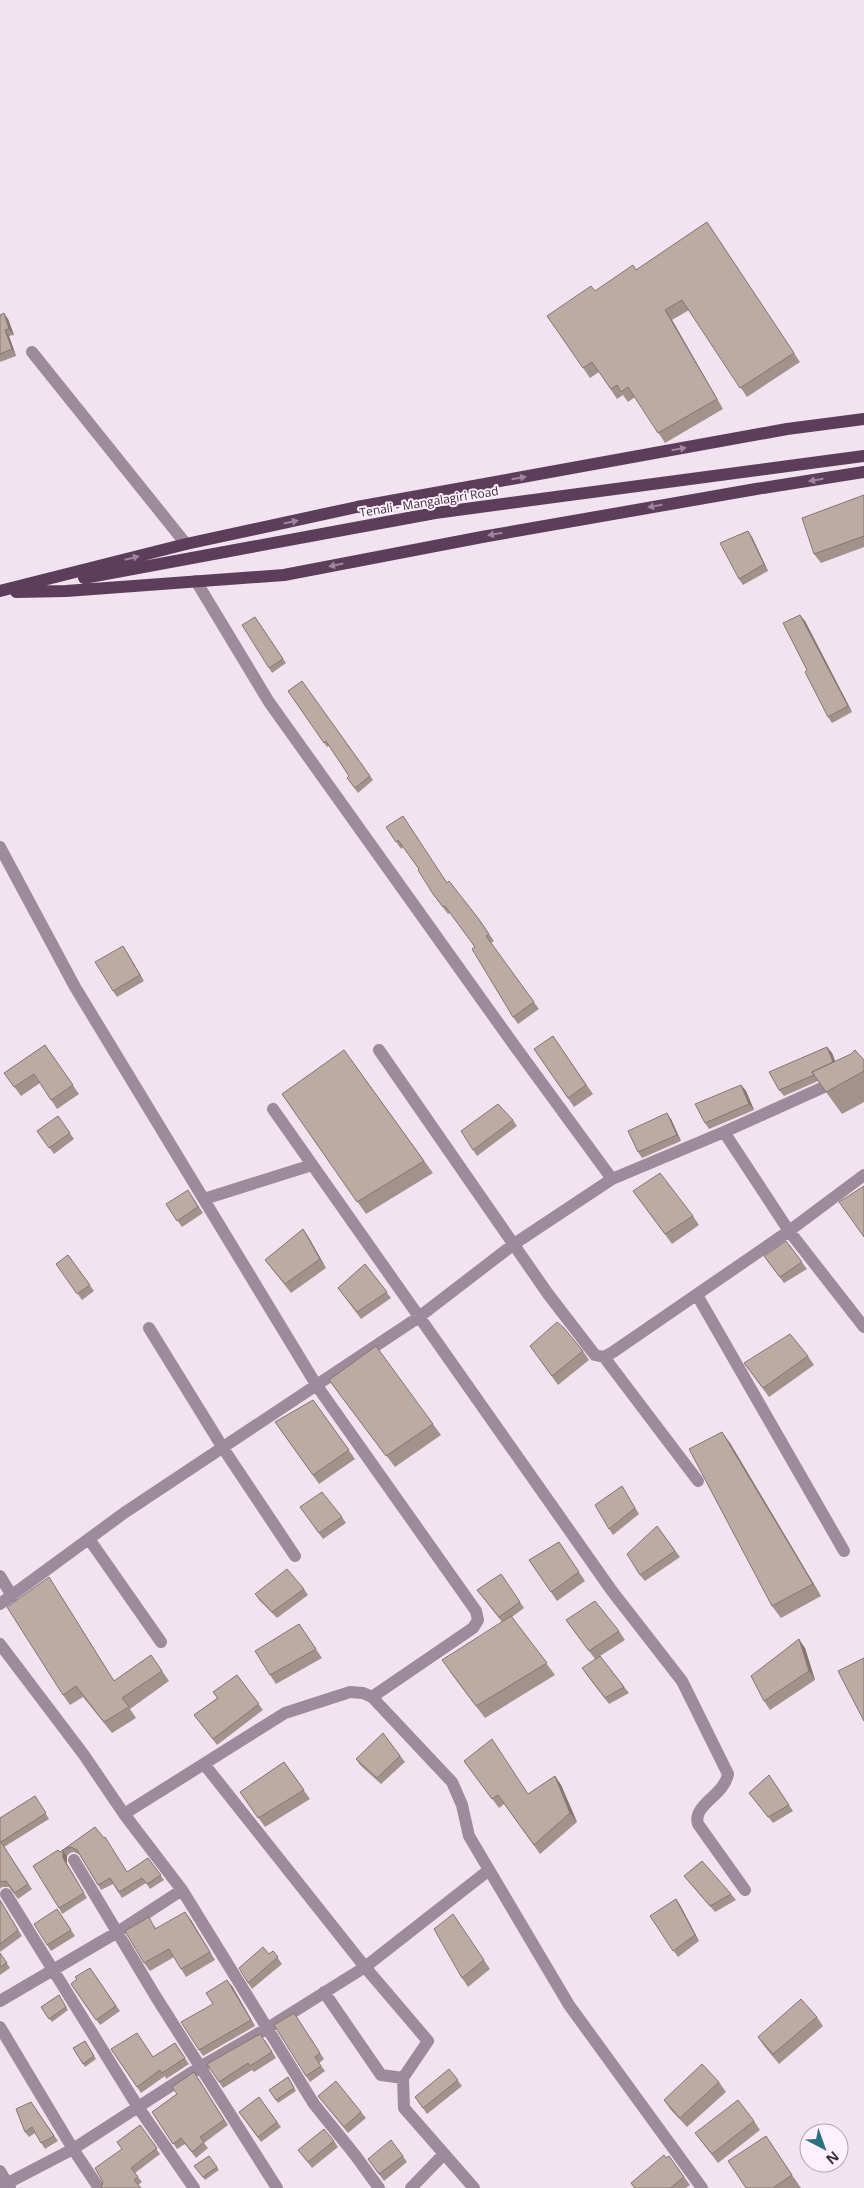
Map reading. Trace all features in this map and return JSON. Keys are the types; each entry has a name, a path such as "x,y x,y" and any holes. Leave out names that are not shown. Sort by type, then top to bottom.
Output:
{"main road":[{"path":"0,592 186,544 357,507 787,429 864,419"},
{"name":"Tenali - Mangalagiri Road","path":"0,592 435,513 864,456"},
{"path":"0,592 66,591 284,575 482,537 746,490 864,472"}],"street":[{"path":"32,352 186,544"},
{"path":"196,581 269,702 612,1179"},
{"path":"0,847 75,987 317,1386 476,1612 478,1620 473,1628 372,1697"},
{"path":"380,1050 548,1294 595,1355 604,1357 698,1481"},
{"path":"0,1604 124,1513 419,1317 514,1244 612,1179 724,1132 864,1069"},
{"path":"273,1109 612,1591 682,1681 728,1774 727,1784 698,1811 696,1818 698,1824 745,1890"},
{"path":"724,1132 789,1231 864,1327"},
{"path":"204,1199 312,1165"},
{"path":"604,1357 789,1231 864,1175"},
{"path":"697,1295 844,1551"},
{"path":"149,1328 223,1448 295,1556"},
{"path":"89,1539 161,1642"},
{"path":"0,1576 12,1596"},
{"path":"0,1644 84,1755 124,1814 182,1890 314,2104 356,2155 379,2188"},
{"path":"124,1814 286,1713 350,1692 363,1693 372,1697 452,1782 462,1805 469,1836 569,2006 702,2188"},
{"path":"204,1764 365,1967 428,2041 403,2078 404,2108 474,2188"},
{"path":"74,1860 116,1933 277,2188"},
{"path":"4,2182 73,2149 200,2067 266,2029 365,1967 489,1870"},
{"path":"0,2001 116,1933 182,1890"},
{"path":"6,1894 138,2107 194,2188"},
{"path":"324,1992 381,2075 403,2078"},
{"path":"0,2027 73,2149 99,2188"},
{"path":"411,2188 444,2154"}],"building":[{"path":"707,222 794,353 740,388 682,300 665,310 717,399 658,433 628,387 621,392 617,385 611,389 592,362 583,368 547,316 591,286 595,291 633,265 636,270"},
{"path":"4,313 9,329 5,330 12,349 0,354 0,315"},
{"path":"864,495 864,536 814,554 802,518"},
{"path":"748,531 764,564 739,579 720,543"},
{"path":"800,615 848,706 828,717 783,623"},
{"path":"255,617 283,659 269,668 242,625"},
{"path":"302,681 370,776 355,788 347,778 349,776 326,741 324,743 288,691"},
{"path":"403,816 447,883 449,881 478,918 489,934 486,936 534,1002 513,1017 472,949 475,947 445,906 443,907 433,894 419,869 386,827"},
{"path":"123,946 140,975 113,991 95,962"},
{"path":"553,1036 586,1085 568,1098 534,1049"},
{"path":"45,1045 73,1085 51,1100 34,1074 14,1087 4,1073"},
{"path":"827,1047 833,1062 812,1072 814,1075 779,1090 769,1072"},
{"path":"344,1050 424,1161 357,1202 282,1094"},
{"path":"855,1050 864,1060 864,1071 826,1092 812,1072 851,1054"},
{"path":"741,1085 749,1104 705,1123 695,1104"},
{"path":"498,1104 513,1120 473,1150 461,1131"},
{"path":"667,1113 677,1135 638,1152 628,1131"},
{"path":"58,1116 70,1133 49,1148 37,1131"},
{"path":"660,1173 693,1216 665,1234 633,1191"},
{"path":"864,1186 864,1237 839,1202"},
{"path":"188,1190 198,1207 177,1221 166,1204"},
{"path":"303,1229 320,1259 285,1284 265,1260"},
{"path":"786,1241 802,1262 780,1277 764,1256"},
{"path":"68,1255 90,1285 77,1294 56,1264"},
{"path":"365,1264 387,1292 357,1312 338,1288"},
{"path":"557,1322 583,1351 552,1376 530,1346"},
{"path":"790,1334 808,1356 763,1388 744,1363"},
{"path":"376,1346 433,1424 386,1456 329,1380"},
{"path":"313,1400 349,1450 313,1475 275,1422"},
{"path":"722,1432 813,1584 772,1606 689,1449"},
{"path":"622,1486 635,1508 609,1529 595,1505"},
{"path":"322,1492 342,1517 319,1533 300,1507"},
{"path":"657,1526 675,1551 640,1575 627,1554"},
{"path":"559,1542 579,1572 551,1592 529,1560"},
{"path":"287,1569 304,1589 272,1612 255,1594"},
{"path":"501,1574 520,1602 499,1617 477,1590"},
{"path":"49,1577 114,1681 151,1655 162,1671 122,1698 129,1707 104,1722 76,1686 63,1695 7,1607"},
{"path":"595,1601 619,1631 589,1651 566,1620"},
{"path":"511,1616 547,1663 476,1706 442,1660"},
{"path":"299,1624 316,1649 270,1675 255,1651"},
{"path":"799,1639 809,1671 764,1701 751,1676"},
{"path":"600,1656 624,1687 605,1698 582,1668"},
{"path":"864,1658 864,1721 838,1671"},
{"path":"237,1675 259,1704 213,1739 194,1715 218,1698 213,1692"},
{"path":"383,1733 400,1756 377,1778 356,1759"},
{"path":"492,1739 528,1794 555,1776 570,1813 534,1845 498,1795 492,1799 464,1761"},
{"path":"284,1762 304,1790 258,1818 240,1792"},
{"path":"769,1775 789,1805 768,1817 749,1793"},
{"path":"35,1796 46,1813 1,1842 28,1884 15,1893 6,1881 0,1882 0,1818"},
{"path":"95,1827 105,1837 127,1872 148,1858 161,1875 147,1884 142,1878 119,1892 110,1878 98,1885 77,1850 71,1847 67,1848 63,1851 63,1858 84,1893 59,1908 33,1866 58,1850 60,1852"},
{"path":"702,1861 731,1894 710,1906 684,1876"},
{"path":"676,1899 695,1935 673,1951 650,1916"},
{"path":"0,1900 18,1930 0,1944"},
{"path":"57,1909 71,1930 47,1945 34,1924"},
{"path":"185,1912 210,1952 181,1969 169,1949 144,1963 125,1931 149,1917 155,1929"},
{"path":"453,1914 484,1960 462,1978 434,1929"},
{"path":"263,1947 269,1954 273,1951 278,1957 248,1983 239,1968"},
{"path":"0,1953 7,1963 0,1967"},
{"path":"90,1968 116,2006 96,2020 71,1984 77,1979 75,1977"},
{"path":"227,1980 251,2020 199,2050 181,2022 213,2004 206,1993"},
{"path":"59,1995 66,2007 49,2019 41,2007"},
{"path":"801,1999 817,2017 773,2054 758,2037"},
{"path":"294,2013 320,2053 315,2057 321,2066 306,2076 274,2025"},
{"path":"137,2033 153,2057 175,2043 185,2058 162,2073 160,2070 137,2087 111,2049"},
{"path":"260,2034 272,2052 250,2066 248,2063 219,2082 207,2064"},
{"path":"85,2041 94,2056 83,2064 73,2048"},
{"path":"702,2064 719,2082 680,2118 664,2100"},
{"path":"449,2069 458,2080 423,2108 415,2097"},
{"path":"194,2072 224,2120 200,2137 204,2142 192,2152 181,2138 173,2144 152,2112 177,2094 172,2087"},
{"path":"288,2077 294,2088 276,2100 269,2090"},
{"path":"336,2081 361,2112 344,2127 318,2096"},
{"path":"259,2097 277,2122 258,2137 239,2112"},
{"path":"738,2100 754,2121 712,2154 695,2133"},
{"path":"31,2102 54,2136 41,2143 32,2127 25,2132 16,2109"},
{"path":"140,2125 157,2148 131,2168 138,2177 134,2180 141,2188 101,2188 103,2182 95,2168 122,2149 117,2142"},
{"path":"324,2129 334,2141 308,2162 298,2150"},
{"path":"766,2136 792,2175 773,2188 746,2188 728,2161"},
{"path":"391,2140 403,2156 379,2174 368,2159"},
{"path":"664,2155 666,2158 669,2156 684,2177 670,2188 635,2188 631,2183"},
{"path":"209,2156 217,2167 203,2177 194,2166"}]}
